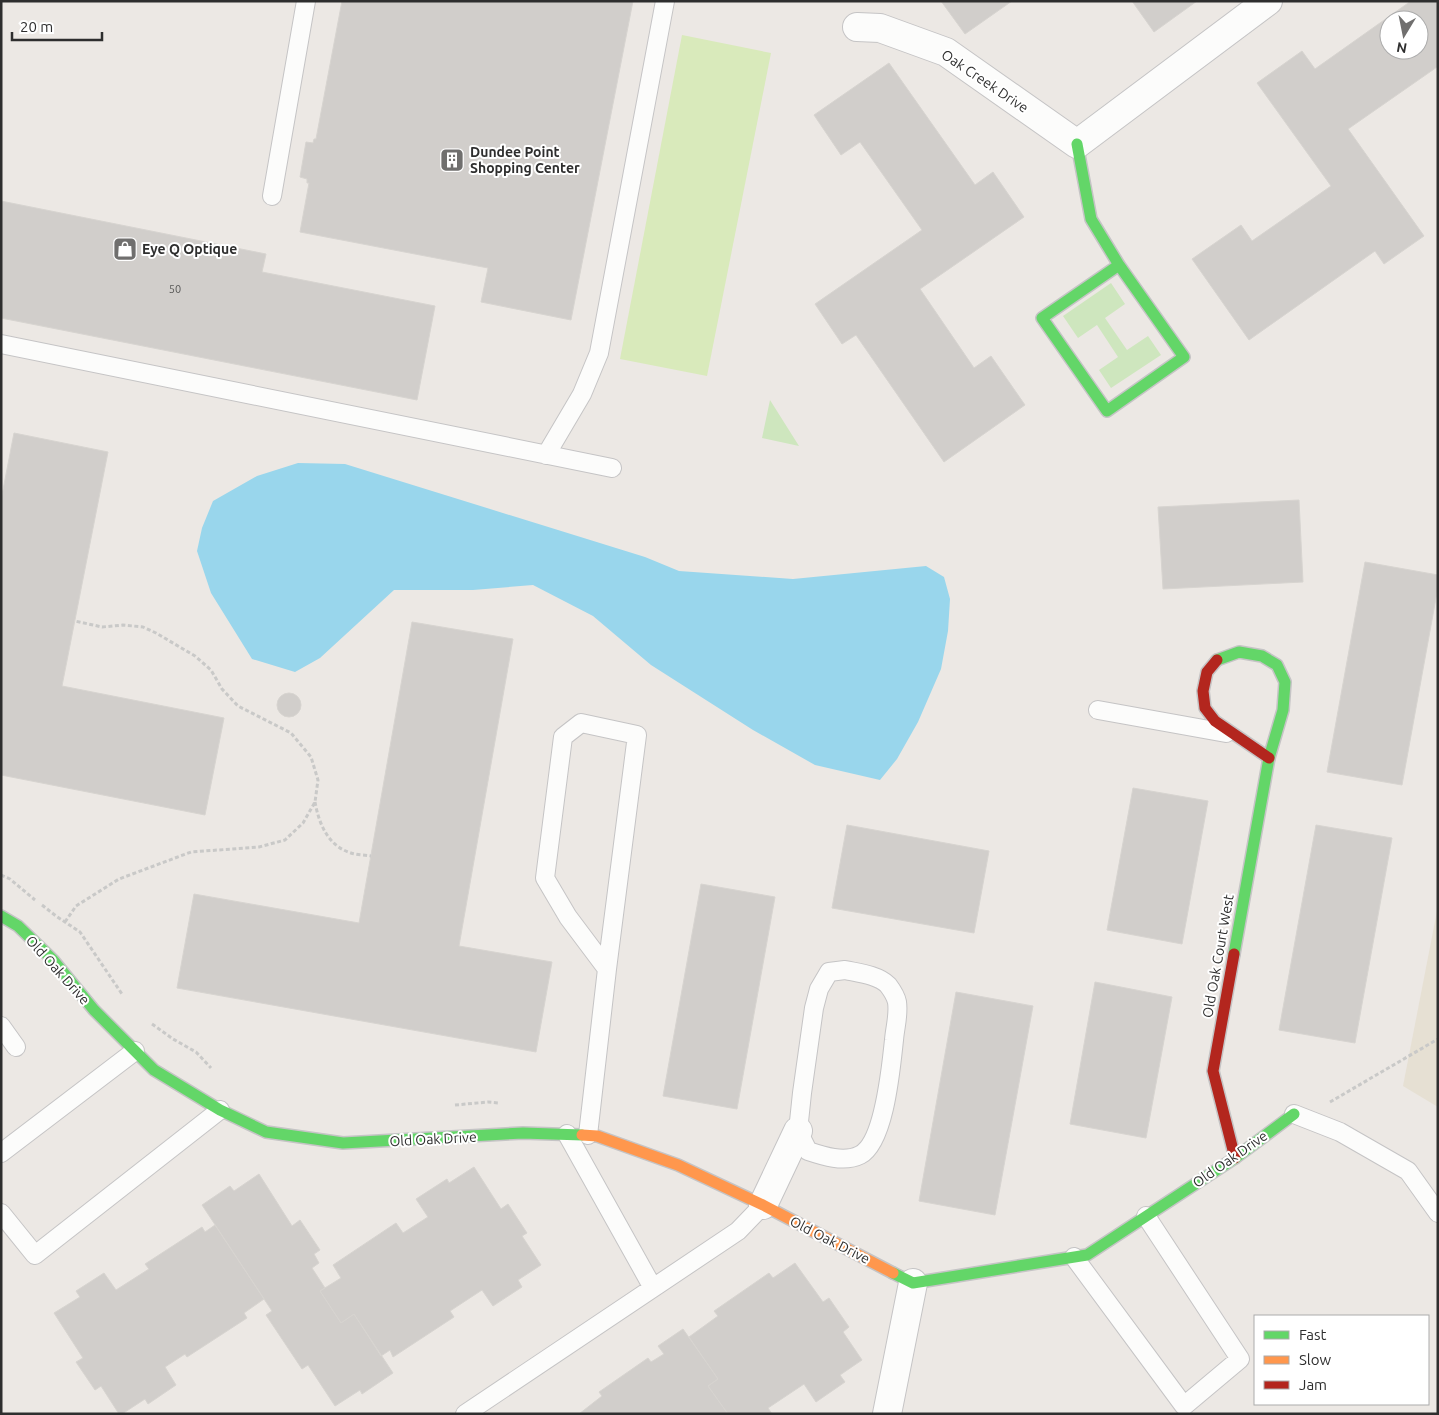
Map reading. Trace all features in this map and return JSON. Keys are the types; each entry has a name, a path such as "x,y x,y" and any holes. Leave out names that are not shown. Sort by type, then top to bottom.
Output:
{"street":[{"path":"1119,265 1042,318 1107,411 1184,357 1119,265 1091,219 1078,144 1268,1"},
{"name":"Oak Creek Drive","path":"857,26 880,28 946,52 1078,144"},
{"name":"Old Oak Court West","path":"1235,1158 1213,1071 1269,758 1283,710 1286,682 1277,665 1262,656 1239,652 1217,660 1207,672 1204,690 1205,708 1215,722 1269,758"},
{"name":"Old Oak Drive","path":"1,916 18,926 53,960 94,1010 154,1070 220,1110 266,1132 343,1143 523,1133 597,1136 678,1165 763,1205 914,1283 1087,1255 1235,1158 1294,1114"},
{"path":"763,1205 798,1131"},
{"path":"887,1414 914,1283"}],"lane":[{"path":"272,196 306,1"},
{"path":"546,455 582,394 600,353 665,1"},
{"path":"1,344 612,468"},
{"path":"1098,710 1235,735"},
{"path":"588,1135 637,735 581,723 564,736 545,878 568,917 607,969"},
{"path":"845,970 870,975 888,985 896,1000 898,1016 886,1103 872,1144 861,1155 845,1158 825,1157 808,1151 798,1131 810,1031 819,989 830,972 845,970"},
{"path":"1,1026 16,1046"},
{"path":"1,1153 135,1051"},
{"path":"1,1213 35,1255 220,1110"},
{"path":"1294,1114 1340,1132 1408,1171 1438,1213"},
{"path":"567,1134 653,1288"},
{"path":"465,1414 738,1231 763,1205"},
{"path":"1074,1257 1184,1406 1240,1359 1146,1216"}],"path":[{"path":"75,622 102,627 123,625 143,627 195,656 211,670 222,689 238,706 292,733 311,757 318,780 315,802 318,820 326,834 335,846 351,853 371,856"},
{"path":"65,922 76,906 119,879 191,852 259,847 285,840 303,823 315,802"},
{"path":"1,875 80,932 127,1000"},
{"path":"150,1022 173,1039 196,1052 213,1071"},
{"path":"1328,1103 1438,1039"},
{"path":"449,1106 488,1102 507,1104"}],"shaded area":[{"path":"1438,906 1438,1107 1403,1086"}],"green space":[{"path":"682,35 771,53 707,376 620,359"},
{"path":"1111,283 1125,304 1105,318 1127,350 1148,336 1161,355 1111,388 1099,370 1118,357 1097,325 1078,338 1063,316"},
{"path":"770,400 799,446 762,438"}],"water":[{"path":"298,463 345,464 645,557 679,571 793,579 926,566 944,577 950,599 948,631 941,669 918,722 897,759 880,780 815,765 753,730 651,665 593,616 533,585 473,590 394,590 320,658 295,672 252,659 211,593 197,551 202,528 213,501 257,476"}],"building":[{"name":"Dundee Point Shopping Center","path":"342,1 633,1 571,320 481,302 488,268 300,232 309,183 307,183 307,179 300,177 306,142 313,143 314,139 316,139"},
{"path":"941,1 1012,1 965,34"},
{"path":"1132,1 1197,1 1154,32"},
{"path":"1411,1 1438,1 1438,69 1437,67 1348,129 1424,236 1384,264 1375,251 1249,340 1192,259 1241,225 1252,241 1331,186 1257,83 1302,51 1315,69 1379,24 1379,60 1429,60 1429,10 1398,10"},
{"path":"889,63 975,185 993,172 1024,217 920,289 974,368 991,356 1025,405 944,462 856,335 842,344 815,304 922,230 860,142 841,155 814,115"},
{"path":"1,201 266,254 262,272 435,306 417,400 1,318"},
{"path":"14,433 108,452 62,686 224,718 205,815 1,775 1,500"},
{"path":"1299,500 1303,582 1163,589 1158,507"},
{"path":"1365,562 1438,575 1438,587 1402,785 1327,772"},
{"path":"412,622 513,639 459,946 552,962 536,1052 177,988 194,894 359,923"},
{"path":"289,693 294,694 300,700 300,710 294,716 289,717 284,716 278,710 277,705 278,700 284,694"},
{"path":"1133,788 1208,801 1182,944 1107,930"},
{"path":"847,825 989,851 974,933 832,908"},
{"path":"1316,825 1392,838 1355,1043 1279,1030"},
{"path":"701,884 775,897 737,1109 663,1096"},
{"path":"1095,982 1172,997 1146,1138 1070,1124"},
{"path":"956,992 1033,1006 995,1215 919,1201"},
{"path":"474,1167 501,1209 508,1204 527,1233 522,1236 541,1265 518,1280 522,1287 493,1306 482,1290 450,1311 454,1317 393,1357 390,1350 381,1356 354,1314 341,1323 320,1291 341,1278 333,1265 396,1223 403,1233 428,1217 416,1199 447,1179 449,1183"},
{"path":"259,1174 292,1226 300,1220 320,1250 314,1254 319,1263 312,1268 325,1288 320,1291 341,1323 354,1314 393,1373 362,1394 360,1390 335,1406 308,1365 302,1369 266,1315 272,1311 202,1205 230,1186 234,1191"},
{"path":"215,1225 264,1299 244,1313 247,1318 187,1357 185,1354 165,1367 176,1385 148,1404 145,1399 119,1414 101,1386 95,1390 76,1362 83,1358 54,1313 80,1297 76,1291 104,1273 116,1290 149,1269 145,1264 202,1227 205,1232"},
{"path":"795,1263 823,1302 829,1298 849,1327 843,1332 862,1360 840,1375 845,1382 816,1402 804,1384 768,1408 772,1414 728,1414 708,1386 718,1379 689,1337 718,1316 714,1311 769,1273 773,1278"},
{"path":"683,1329 718,1379 708,1386 728,1414 579,1414 602,1396 599,1392 648,1358 651,1362 664,1354 658,1346"}],"traffic: fast":[{"path":"1077,144 1091,219 1119,265 1042,318 1107,411 1184,357 1119,265"},
{"path":"1217,660 1239,652 1262,656 1277,665 1285,682 1283,710 1269,758 1234,954"},
{"path":"1,916 18,926 53,960 94,1010 154,1070 220,1110 266,1132 343,1143 523,1133 582,1135"},
{"path":"893,1273 913,1283 1087,1255 1235,1158 1294,1114"}],"traffic: slow":[{"path":"582,1135 597,1136 678,1165 763,1205 893,1273"}],"traffic: jam":[{"path":"1217,660 1207,672 1203,691 1205,708 1215,721 1269,758"},
{"path":"1234,954 1213,1071 1235,1158"}],"place":[{"name":"Dundee Point Shopping Center","path":"452,160"},
{"name":"Eye Q Optique","path":"125,249"}]}
